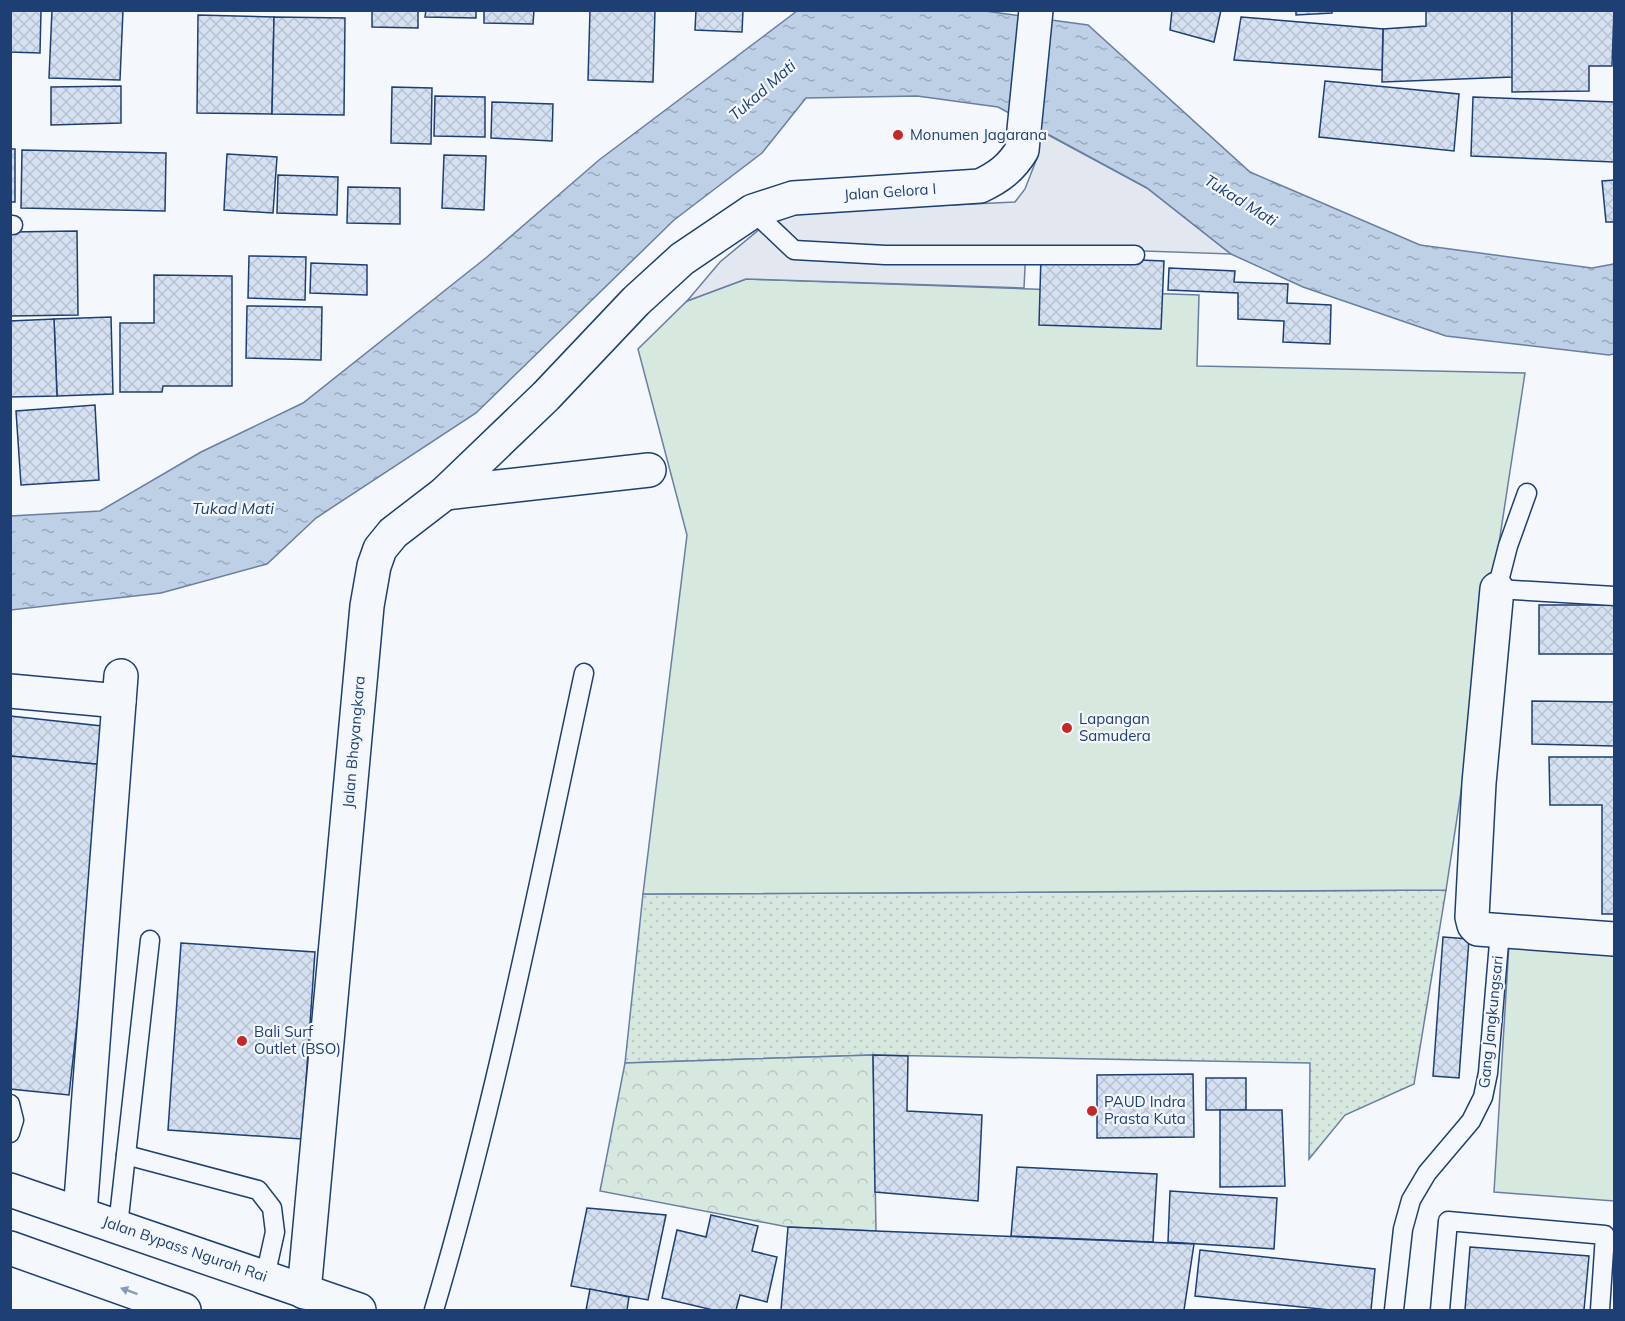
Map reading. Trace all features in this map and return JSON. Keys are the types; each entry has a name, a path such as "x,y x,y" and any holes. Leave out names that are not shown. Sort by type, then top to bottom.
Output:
{"main road":[{"name":"Jalan Gelora I","path":"636,302 682,260 753,211 793,198 980,186 1000,177 1014,163 1022,150 1036,10"},
{"name":"Jalan Bhayangkara","path":"304,1292 366,617 372,576 380,549 393,533 445,493 546,396 636,302"},
{"path":"445,493 649,470"},
{"path":"1497,589 1479,783 1472,917 1474,925 1478,929 1614,939"},
{"path":"10,691 120,688 80,1213"},
{"name":"Jalan Bypass Ngurah Rai","path":"10,1190 359,1311"},
{"path":"10,1248 184,1311"}],"lane":[{"path":"753,211 794,250 885,255 1135,255"},
{"path":"1527,493 1508,546 1497,589 1614,596"},
{"path":"434,1311 462,1216 507,1026 584,673"},
{"name":"Gang Jangkungsari","path":"1394,1311 1403,1229 1411,1200 1427,1173 1471,1121 1483,1097 1488,1073 1500,931"},
{"path":"118,1226 150,940"},
{"path":"10,1104 14,1120 10,1133"},
{"path":"126,1155 258,1190 272,1208 274,1232 265,1277"},
{"path":"1440,1311 1448,1221 1605,1235 1600,1311"}],"green space":[{"name":"Lapangan Samudera","path":"746,279 1199,295 1197,366 1525,373 1446,890 643,894 687,535 638,349 687,301"},
{"path":"1446,890 1414,1084 1345,1115 1309,1159 1310,1063 873,1055 625,1063 643,894"},
{"path":"1509,944 1614,952 1614,1201 1494,1192"},
{"path":"873,1055 876,1231 788,1227 600,1191 625,1063"}],"shaded area":[{"path":"1039,130 1147,188 1231,254 1026,247 1024,288 746,279 687,301 720,262 779,213 1015,202 1025,189 1037,158"}],"water":[{"name":"Tukad Mati","path":"978,10 1088,25 1250,172 1420,245 1592,268 1614,264 1614,354 1446,336 1303,287 1231,254 1147,188 998,107 917,96 806,98 762,153 674,220 476,413 316,518 267,564 161,593 11,610 11,516 100,511 201,452 303,403 487,257 599,160 797,11"}],"building":[{"path":"10,10 41,10 40,53 10,52"},
{"path":"52,10 123,10 120,80 49,78"},
{"path":"372,10 418,10 418,28 372,27"},
{"path":"426,10 476,10 476,18 425,17"},
{"path":"484,10 534,10 533,24 484,23"},
{"path":"590,10 655,10 653,82 588,80"},
{"path":"696,10 743,10 742,32 695,30"},
{"path":"1172,10 1221,10 1214,42 1170,30"},
{"path":"1296,10 1332,10 1332,13 1296,15"},
{"path":"1426,10 1512,10 1513,77 1382,82 1383,29 1426,26"},
{"path":"1512,10 1614,10 1612,66 1589,66 1589,91 1512,92"},
{"path":"198,15 274,17 272,114 197,113"},
{"path":"274,17 345,18 344,115 272,114"},
{"path":"1241,17 1383,29 1382,70 1234,60"},
{"path":"1325,81 1459,94 1454,151 1319,137"},
{"path":"121,86 121,123 51,125 51,87"},
{"path":"392,87 432,88 431,144 391,143"},
{"path":"435,96 485,97 485,137 434,136"},
{"path":"1473,97 1614,102 1614,162 1471,156"},
{"path":"492,102 553,104 552,141 491,138"},
{"path":"10,149 15,149 15,202 10,202"},
{"path":"22,150 166,153 165,211 21,208"},
{"path":"227,154 277,157 273,213 224,210"},
{"path":"444,155 486,156 484,210 442,208"},
{"path":"278,175 338,177 337,215 277,213"},
{"path":"1614,180 1614,222 1606,222 1602,181"},
{"path":"348,187 400,188 400,224 347,223"},
{"path":"77,231 78,315 10,316 10,232"},
{"path":"249,256 306,257 305,300 248,298"},
{"path":"1041,256 1164,261 1161,329 1039,325"},
{"path":"311,263 367,265 367,295 310,293"},
{"path":"1169,268 1235,271 1234,282 1288,284 1287,303 1331,305 1330,344 1283,342 1284,321 1238,319 1238,293 1168,290"},
{"path":"154,275 232,276 232,386 163,386 162,392 120,392 120,323 154,323"},
{"path":"247,306 322,307 321,360 246,358"},
{"path":"111,317 113,394 57,396 54,319"},
{"path":"54,319 57,396 10,397 10,321"},
{"path":"95,405 99,480 21,485 16,411"},
{"path":"1539,605 1614,605 1614,654 1539,654"},
{"path":"1532,701 1614,702 1614,746 1532,744"},
{"path":"10,716 111,727 106,765 10,756"},
{"path":"10,756 106,765 69,1095 10,1089"},
{"path":"1549,757 1614,757 1614,914 1602,914 1602,805 1550,805"},
{"path":"1443,937 1469,939 1459,1078 1433,1076"},
{"name":"Bali Surf Outlet (BSO)","path":"181,943 315,952 302,1139 168,1130"},
{"path":"873,1055 908,1056 907,1111 982,1115 978,1201 875,1192"},
{"path":"1193,1074 1194,1137 1097,1138 1097,1075"},
{"path":"1206,1078 1246,1078 1246,1110 1206,1110"},
{"path":"1220,1110 1282,1110 1285,1186 1220,1187"},
{"path":"1017,1167 1157,1174 1153,1242 1011,1236"},
{"path":"1170,1191 1277,1198 1274,1249 1168,1242"},
{"path":"587,1208 666,1215 648,1300 571,1286"},
{"path":"711,1215 758,1226 752,1251 777,1257 767,1302 740,1295 736,1310 713,1310 662,1298 677,1230 706,1237"},
{"path":"788,1227 1194,1244 1184,1310 781,1310"},
{"path":"1470,1247 1589,1256 1584,1310 1465,1310"},
{"path":"1200,1250 1375,1269 1371,1310 1330,1310 1195,1296"},
{"path":"590,1289 629,1297 627,1310 586,1310"}],"place":[{"name":"Monumen Jagarana","path":"898,135"},
{"name":"Lapangan Samudera","path":"1067,728"},
{"name":"Bali Surf Outlet (BSO)","path":"242,1041"},
{"name":"PAUD Indra Prasta Kuta","path":"1092,1111"}]}
